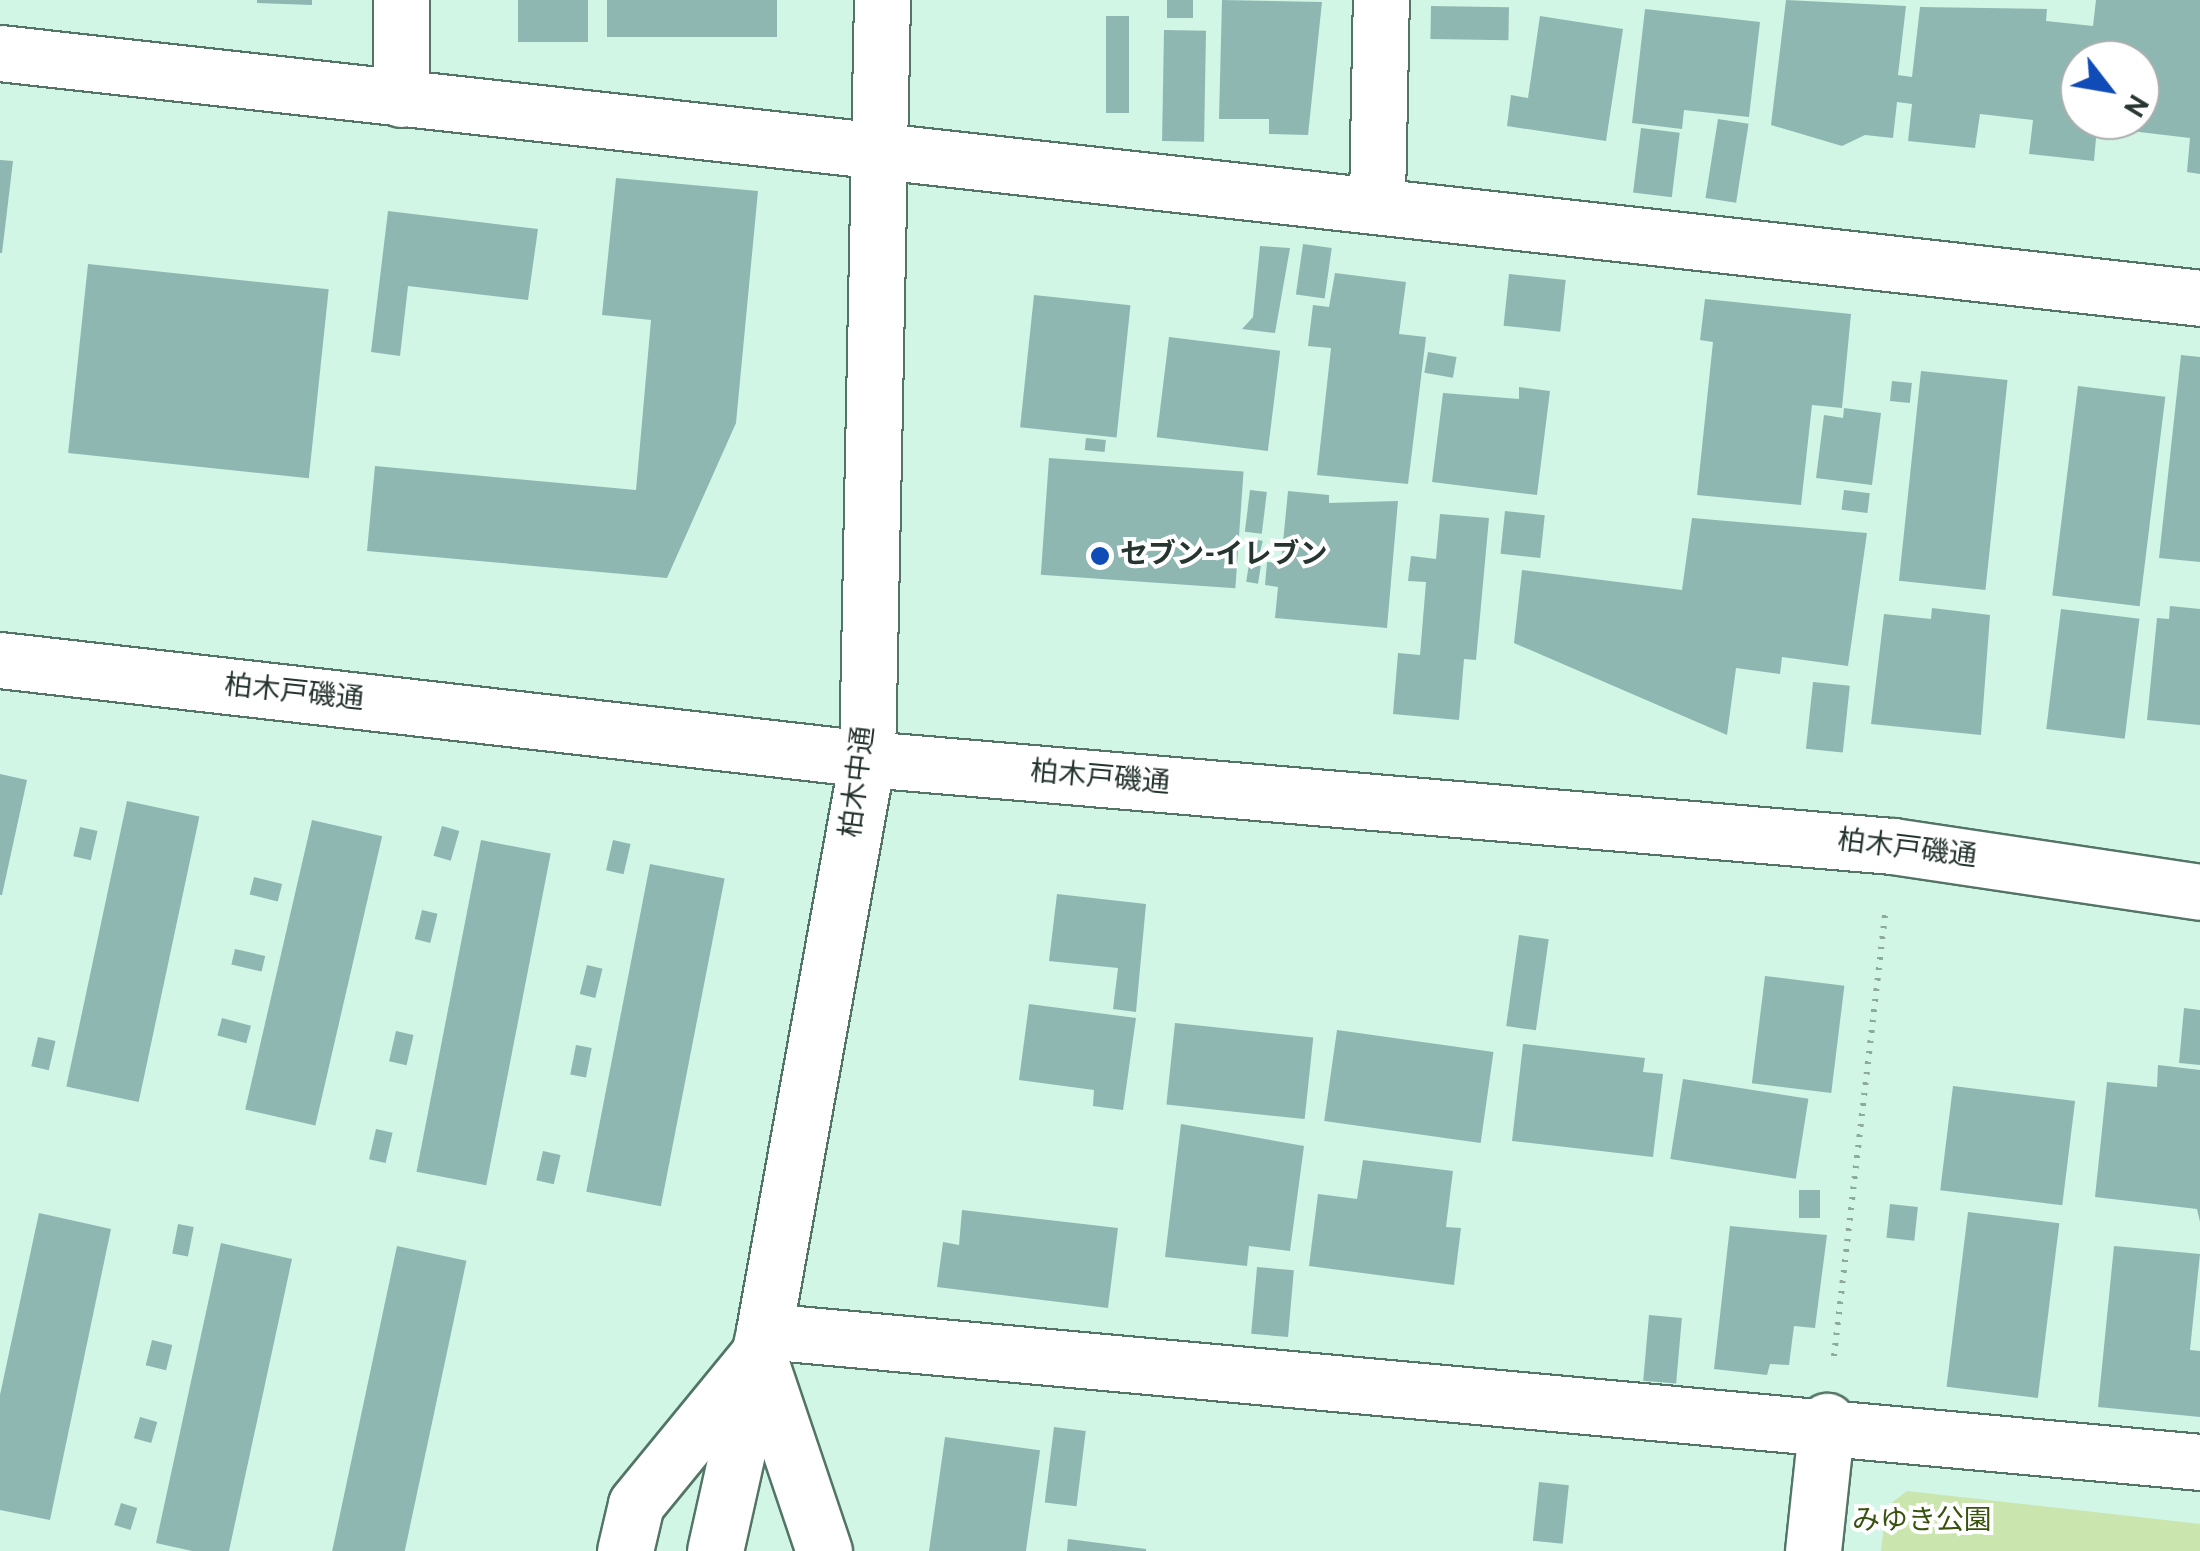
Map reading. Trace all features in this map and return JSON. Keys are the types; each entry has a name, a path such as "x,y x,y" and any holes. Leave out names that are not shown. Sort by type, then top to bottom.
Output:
{"street":[{"path":"401,0 401,99"},
{"name":"柏木中通","path":"715,1551 761,1343 867,759 882,0"},
{"path":"1377,200 1380,0"},
{"path":"0,53 879,157 1377,200 2200,298"},
{"name":"柏木戸磯通","path":"0,660 867,759 1893,846 2200,892"},
{"path":"761,1343 1827,1421 2200,1462"},
{"path":"626,1551 636,1504 761,1343"},
{"path":"761,1343 824,1551"},
{"path":"1813,1551 1827,1421"}],"path":[{"path":"1827,1421 1893,846"}],"green space":[{"name":"みゆき公園","path":"1907,1491 2200,1524 2200,1551 1881,1551 1886,1507"}],"building":[{"path":"312,0 312,5 257,3"},
{"path":"518,0 588,0 588,42 518,42"},
{"path":"607,0 777,0 777,37 607,37"},
{"path":"1167,0 1193,0 1193,18 1167,18"},
{"path":"1222,0 1322,2 1308,135 1269,134 1269,119 1219,119"},
{"path":"1786,0 1906,6 1898,75 1912,77 1920,7 2047,9 2046,21 2093,26 2096,0 2200,0 2200,174 2187,172 2190,138 2160,134 2160,40 2060,40 2060,140 2096,140 2094,161 2029,154 2033,120 1980,114 1975,148 1908,141 1912,104 1897,102 1893,138 1865,135 1842,146 1771,125"},
{"path":"1431,6 1509,7 1508,40 1430,39"},
{"path":"1645,9 1760,22 1749,117 1684,110 1682,129 1632,123"},
{"path":"1106,16 1129,16 1129,113 1106,113"},
{"path":"1540,16 1623,29 1606,141 1507,126 1511,95 1528,98"},
{"path":"1164,30 1206,31 1204,142 1162,141"},
{"path":"1718,119 1749,124 1736,203 1705,198"},
{"path":"1641,128 1680,133 1672,197 1633,193"},
{"path":"0,160 13,161 2,253 0,253"},
{"path":"616,178 758,191 736,423 667,578 367,551 375,466 636,490 651,320 602,315"},
{"path":"388,211 538,229 528,300 408,286 400,356 371,352"},
{"path":"1303,244 1332,248 1325,299 1296,295"},
{"path":"1260,246 1290,248 1275,333 1242,329 1253,317"},
{"path":"88,264 329,289 309,478 68,453"},
{"path":"1335,273 1406,282 1399,334 1426,337 1408,484 1317,475 1331,348 1308,346 1313,305 1329,307"},
{"path":"1509,274 1566,280 1560,332 1504,326"},
{"path":"1034,295 1130,305 1117,437 1020,427"},
{"path":"1705,299 1851,314 1842,408 1812,405 1801,505 1697,495 1713,342 1700,340"},
{"path":"1169,337 1280,351 1268,451 1157,437"},
{"path":"1428,352 1457,357 1453,378 1424,373"},
{"path":"2181,355 2200,357 2200,562 2159,558"},
{"path":"1921,371 2008,380 1985,590 1899,581"},
{"path":"1892,381 1912,383 1910,403 1890,401"},
{"path":"2078,386 2165,397 2140,606 2052,595"},
{"path":"1519,387 1550,391 1537,495 1432,482 1443,393 1519,399"},
{"path":"1844,408 1881,413 1872,485 1816,478 1824,415 1843,418"},
{"path":"1086,438 1106,440 1105,452 1085,450"},
{"path":"1049,458 1244,472 1235,588 1041,575"},
{"path":"1250,490 1267,492 1262,534 1245,532"},
{"path":"1844,490 1870,493 1867,513 1842,510"},
{"path":"1288,491 1329,495 1329,503 1398,501 1387,628 1275,618 1278,587 1265,585 1267,562 1281,563"},
{"path":"1505,511 1545,515 1540,558 1501,554"},
{"path":"1440,514 1489,518 1476,660 1464,659 1459,720 1393,714 1398,653 1420,655 1426,582 1408,581 1411,556 1436,559"},
{"path":"1692,518 1867,533 1848,666 1782,657 1780,674 1736,668 1727,735 1514,643 1522,570 1682,590"},
{"path":"1250,538 1263,541 1259,557 1246,555"},
{"path":"1249,564 1261,566 1258,584 1246,582"},
{"path":"2170,606 2200,609 2200,725 2147,720 2157,618 2169,619"},
{"path":"1932,608 1990,615 1981,735 1871,724 1884,614 1931,619"},
{"path":"2061,609 2139,619 2125,739 2046,729"},
{"path":"1813,682 1850,686 1843,753 1806,749"},
{"path":"0,774 27,780 2,895 0,895"},
{"path":"127,801 199,816 139,1102 66,1087"},
{"path":"312,820 382,836 315,1126 245,1109"},
{"path":"442,826 459,831 451,861 433,856"},
{"path":"80,827 98,831 91,860 73,856"},
{"path":"481,840 551,854 486,1185 417,1172"},
{"path":"613,840 631,844 624,874 606,870"},
{"path":"650,864 725,879 661,1206 586,1192"},
{"path":"254,877 282,884 278,901 250,894"},
{"path":"1057,894 1146,904 1136,1012 1113,1009 1118,968 1049,961"},
{"path":"422,910 438,914 430,943 415,939"},
{"path":"1519,935 1549,939 1536,1030 1506,1026"},
{"path":"235,949 265,956 262,972 231,965"},
{"path":"587,965 603,969 595,998 580,994"},
{"path":"1765,976 1844,986 1831,1093 1752,1083"},
{"path":"1029,1004 1136,1018 1123,1110 1093,1106 1094,1090 1019,1080"},
{"path":"2184,1008 2200,1010 2200,1065 2179,1063"},
{"path":"222,1018 251,1026 246,1043 217,1035"},
{"path":"1175,1023 1313,1038 1305,1119 1166,1105"},
{"path":"1337,1030 1493,1052 1481,1143 1324,1121"},
{"path":"396,1031 414,1035 407,1065 389,1061"},
{"path":"38,1037 56,1041 49,1070 31,1066"},
{"path":"1523,1044 1645,1058 1643,1072 1663,1074 1653,1157 1512,1141"},
{"path":"576,1045 592,1048 586,1078 570,1074"},
{"path":"2158,1065 2200,1070 2200,1222 2197,1209 2095,1197 2107,1082 2157,1087"},
{"path":"1683,1079 1808,1099 1796,1179 1670,1159"},
{"path":"1953,1086 2075,1101 2062,1205 1940,1190"},
{"path":"1181,1124 1304,1146 1290,1251 1249,1246 1247,1266 1165,1257"},
{"path":"376,1129 393,1133 386,1163 369,1159"},
{"path":"543,1151 561,1155 554,1184 536,1180"},
{"path":"1363,1160 1453,1171 1446,1227 1461,1228 1454,1285 1309,1266 1318,1194 1357,1199"},
{"path":"1799,1190 1820,1190 1820,1218 1799,1218"},
{"path":"1890,1204 1918,1207 1914,1241 1886,1238"},
{"path":"962,1210 1118,1228 1108,1308 937,1287 943,1242 959,1245"},
{"path":"1968,1212 2059,1223 2038,1398 1947,1387"},
{"path":"39,1213 111,1229 50,1520 0,1510 0,1395"},
{"path":"178,1224 194,1227 188,1257 172,1253"},
{"path":"1730,1226 1827,1235 1815,1328 1794,1326 1789,1365 1770,1364 1767,1375 1714,1369"},
{"path":"221,1243 292,1259 229,1551 192,1551 156,1543"},
{"path":"397,1246 466,1261 405,1551 332,1551"},
{"path":"2114,1246 2200,1254 2190,1350 2200,1351 2200,1417 2098,1407"},
{"path":"1257,1267 1294,1270 1288,1337 1251,1334"},
{"path":"1649,1315 1682,1318 1676,1384 1643,1381"},
{"path":"152,1340 172,1345 166,1370 146,1365"},
{"path":"140,1417 157,1422 151,1443 134,1438"},
{"path":"1054,1427 1086,1431 1076,1506 1045,1502"},
{"path":"945,1437 1040,1450 1026,1551 929,1551"},
{"path":"1539,1482 1569,1485 1563,1544 1533,1541"},
{"path":"121,1503 137,1508 131,1530 114,1525"},
{"path":"1068,1539 1146,1549 1146,1551 1067,1551"}],"place":[{"name":"セブン-イレブン","path":"1100,556"}]}
